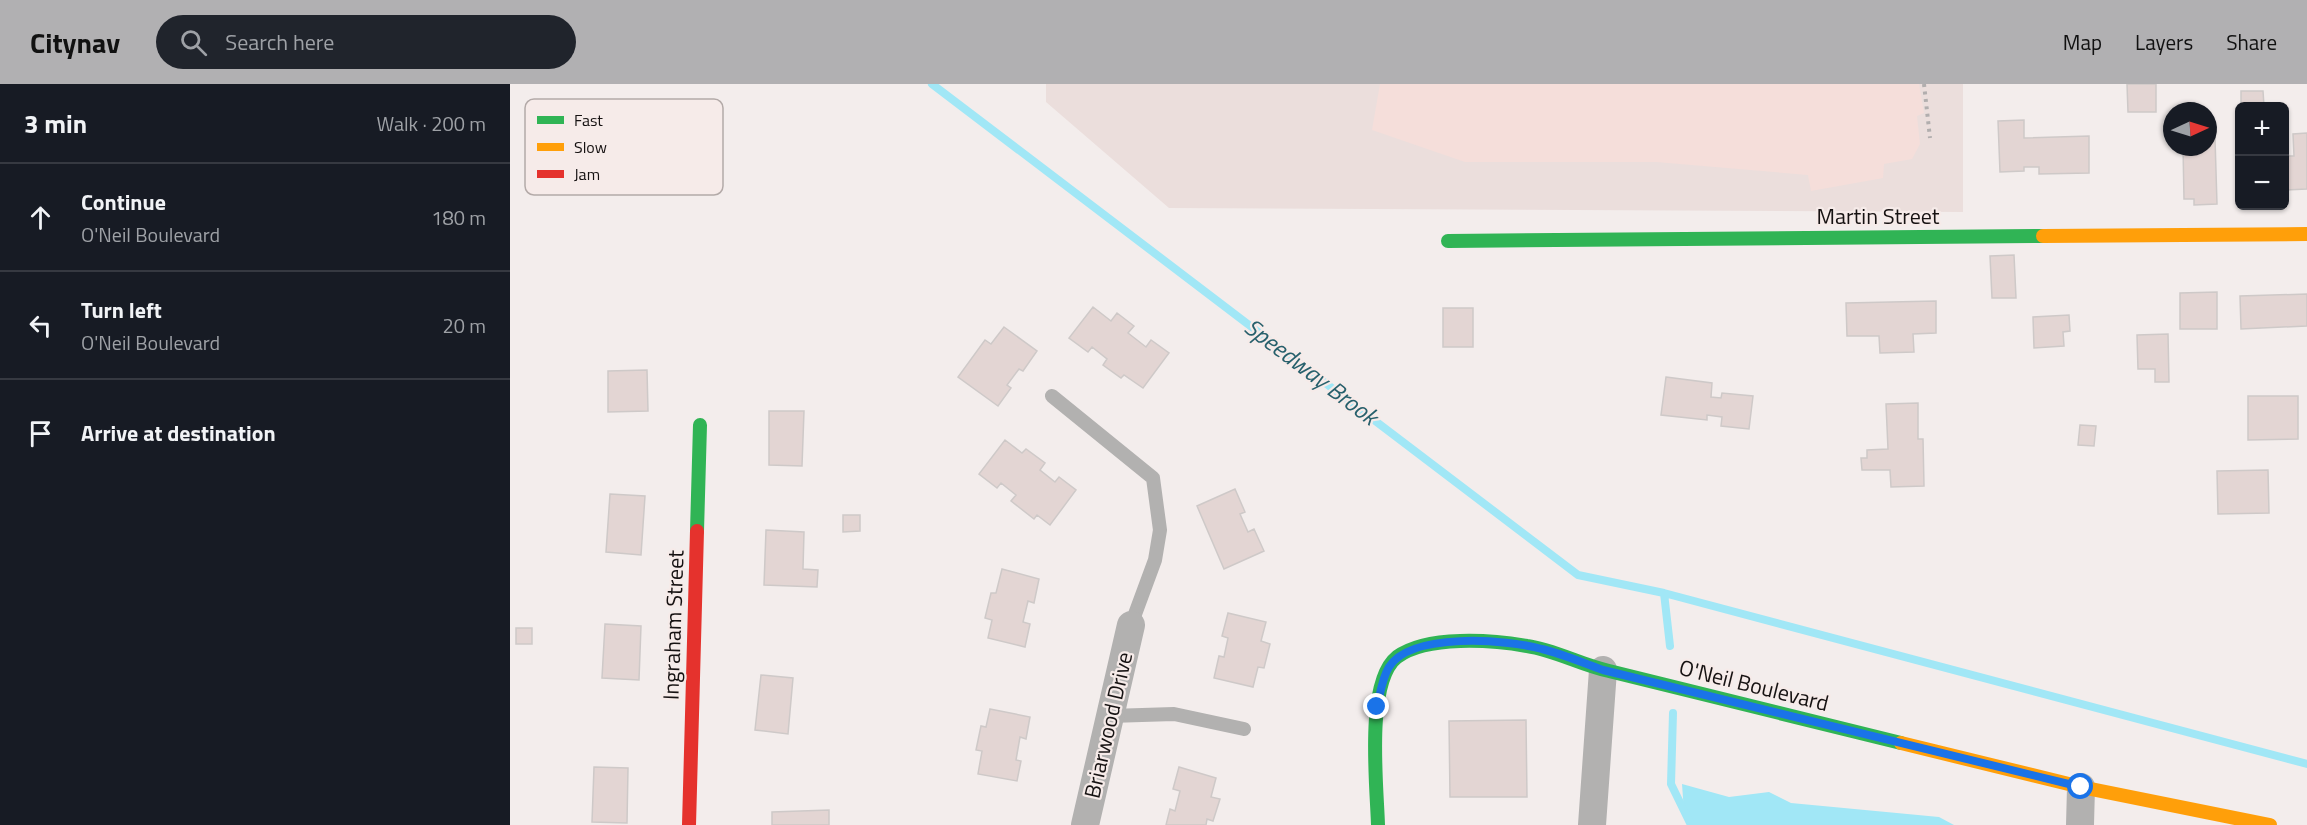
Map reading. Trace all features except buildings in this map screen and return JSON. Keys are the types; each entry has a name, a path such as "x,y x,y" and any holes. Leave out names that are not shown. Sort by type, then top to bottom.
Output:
{"street":[{"name":"Martin Street","path":"1448,241 2307,234"},
{"name":"Ingraham Street","path":"689,825 700,425"},
{"name":"Briarwood Drive","path":"1085,825 1131,625"},
{"name":"O'Neil Boulevard","path":"1378,825 1377,707 1388,668 1403,653 1438,643 1492,642 1540,648 1603,670 2081,787 2270,825"},
{"path":"1592,825 1603,670"},
{"path":"2080,825 2081,787"}],"lane":[{"path":"1052,396 1153,478 1160,531 1155,560 1131,625"},
{"path":"1110,716 1174,714 1245,729"}],"path":[{"path":"1924,84 1930,138"}],"shaded area":[{"path":"1046,84 1963,84 1963,212 1169,208 1046,102"},
{"path":"1380,84 1919,84 1924,113 1917,116 1920,144 1912,159 1884,164 1883,178 1811,191 1808,175 1656,162 1465,162 1372,130"}],"water":[{"path":"1682,784 1729,797 1769,792 1791,803 1939,817 1954,825 1689,825 1684,812"}],"waterway":[{"name":"Speedway Brook","path":"932,84 1578,575 1664,593 1670,646"},
{"path":"1664,593 2307,764"},
{"name":"Speedway Brook","path":"1673,713 1671,784 1691,825"}],"traffic: fast":[{"path":"1448,241 2043,236"},
{"path":"697,531 700,425"},
{"path":"1378,825 1375,736 1380,688 1387,670 1397,657 1410,650 1442,642 1496,642 1537,648 1599,668 1901,743"}],"traffic: slow":[{"path":"2043,236 2307,234"},
{"path":"1901,743 2081,787 2270,825"}],"traffic: jam":[{"path":"689,825 697,531"}],"route":[{"path":"1377,707 1388,668 1403,653 1438,643 1492,642 1540,648 1603,670 2081,787"}]}
